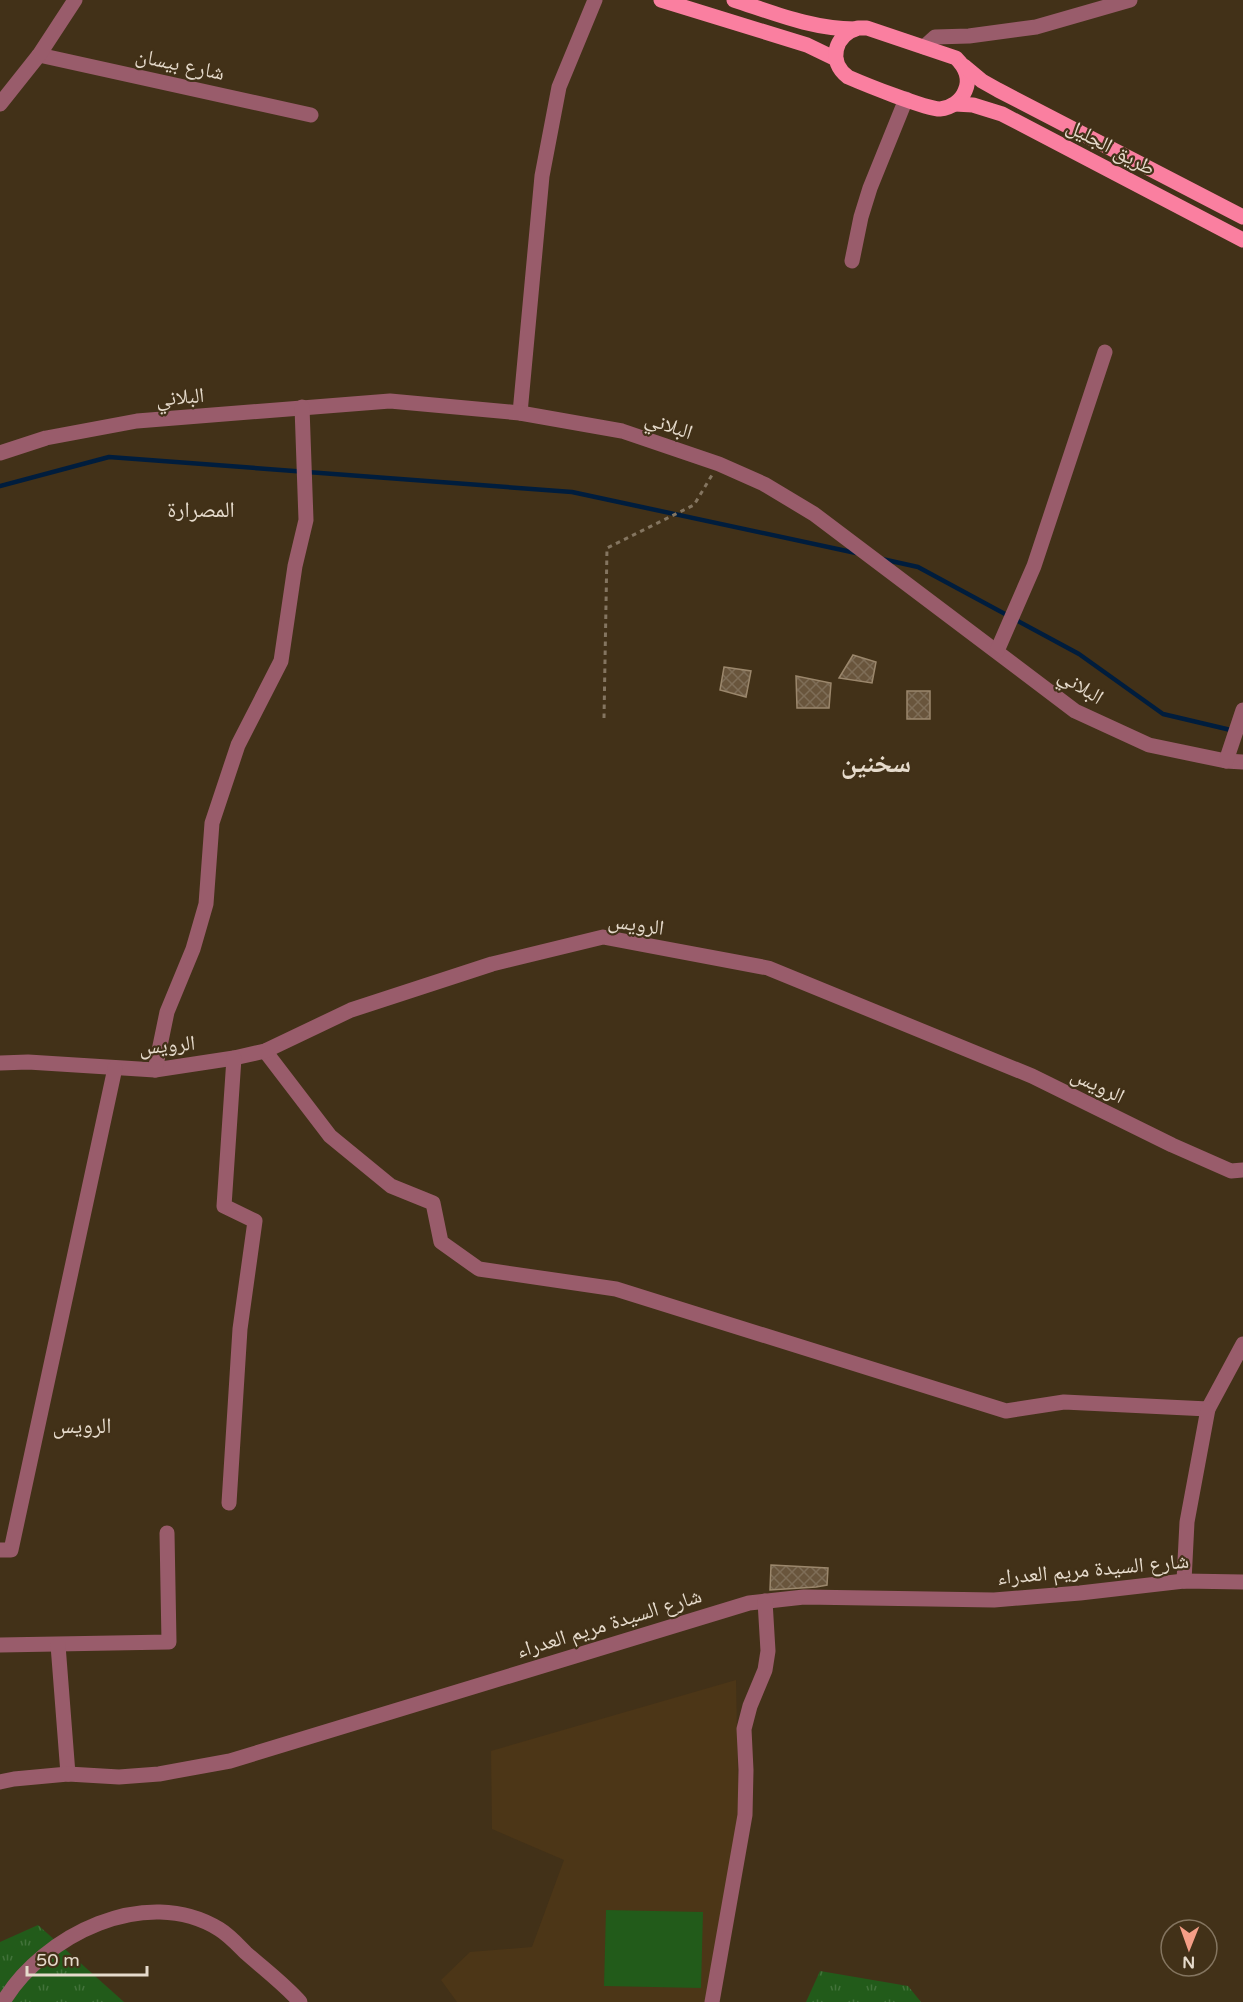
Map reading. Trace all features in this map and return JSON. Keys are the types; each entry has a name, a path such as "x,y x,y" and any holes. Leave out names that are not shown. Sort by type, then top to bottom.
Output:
{"main road":[{"path":"661,0 807,45 836,59 838,43 842,36 855,29"},
{"path":"741,1 814,26 830,29 855,29"},
{"name":"طريق الجليل","path":"855,29 867,28 956,58 982,81 998,90 1243,217"},
{"name":"طريق الجليل","path":"836,59 841,70 848,77 906,99 938,109 955,104 973,105 1002,114 1243,240"},
{"path":"955,104 966,90 968,81 962,65"}],"street":[{"path":"0,104 39,55 75,0"},
{"path":"520,413 542,176 559,87 595,0"},
{"path":"924,46 935,37 969,36 1036,27 1130,0"},
{"name":"شارع بيسان","path":"39,55 311,115"},
{"path":"852,261 870,188 906,99"},
{"path":"996,651 1034,566 1105,352"},
{"name":"البلاني","path":"0,453 46,438 137,421 390,401 520,413 622,431 719,464 764,484 814,513 1075,711 1149,745 1226,761 1243,762"},
{"path":"154,1070 167,1012 193,949 206,904 212,823 238,745 281,661 295,566 306,520 302,407"},
{"path":"1226,761 1243,710"},
{"name":"الرويس","path":"0,1063 27,1062 154,1070 234,1058 265,1051 351,1010 492,964 603,937 768,968 1032,1076 1172,1146 1231,1170 1243,1170"},
{"path":"265,1051 330,1136 391,1186 433,1203 441,1242 479,1269 616,1289 1006,1411 1064,1402 1208,1409"},
{"path":"229,1503 240,1329 255,1221 224,1206 234,1058"},
{"path":"0,1550 11,1550 114,1068"},
{"path":"1184,1581 1187,1522 1208,1409 1243,1344"},
{"path":"0,1645 169,1642 167,1533"},
{"name":"شارع السيدة مريم العدراء","path":"0,1782 68,1774 119,1777 159,1774 230,1761 748,1603 804,1597 994,1599 1080,1593 1184,1581 1243,1582"},
{"path":"712,2002 745,1815 744,1729 750,1706 765,1670 768,1651 765,1601"},
{"path":"58,1645 68,1774"},
{"path":"3,2002 11,1989 37,1964 67,1939 96,1923 128,1915 170,1912 194,1918 220,1929 300,2002"}],"path":[{"path":"604,718 607,548 694,505 719,464"}],"shaded area":[{"path":"736,1680 739,1834 709,2002 457,2002 441,1980 470,1952 532,1947 564,1860 492,1829 491,1751"}],"green space":[{"path":"606,1910 703,1912 701,1988 604,1986"},
{"path":"38,1925 124,2002 6,2002 0,1997 0,1942"},
{"path":"820,1971 908,1986 921,2002 806,2002"}],"building":[{"path":"853,655 876,662 872,683 839,678"},
{"path":"724,667 751,671 746,697 720,690"},
{"path":"796,676 831,683 829,708 797,708"},
{"path":"907,691 930,691 930,719 907,719"},
{"path":"771,1565 828,1568 827,1585 770,1590"}],"waterway":[{"path":"0,486 109,457 572,492 856,553"},
{"path":"882,559 918,567 1079,654 1163,714 1235,731"}],"district":[{"name":"المصرارة","path":"201,509"},
{"name":"سخنين","path":"876,763"},
{"name":"الرويس","path":"82,1425"}]}
